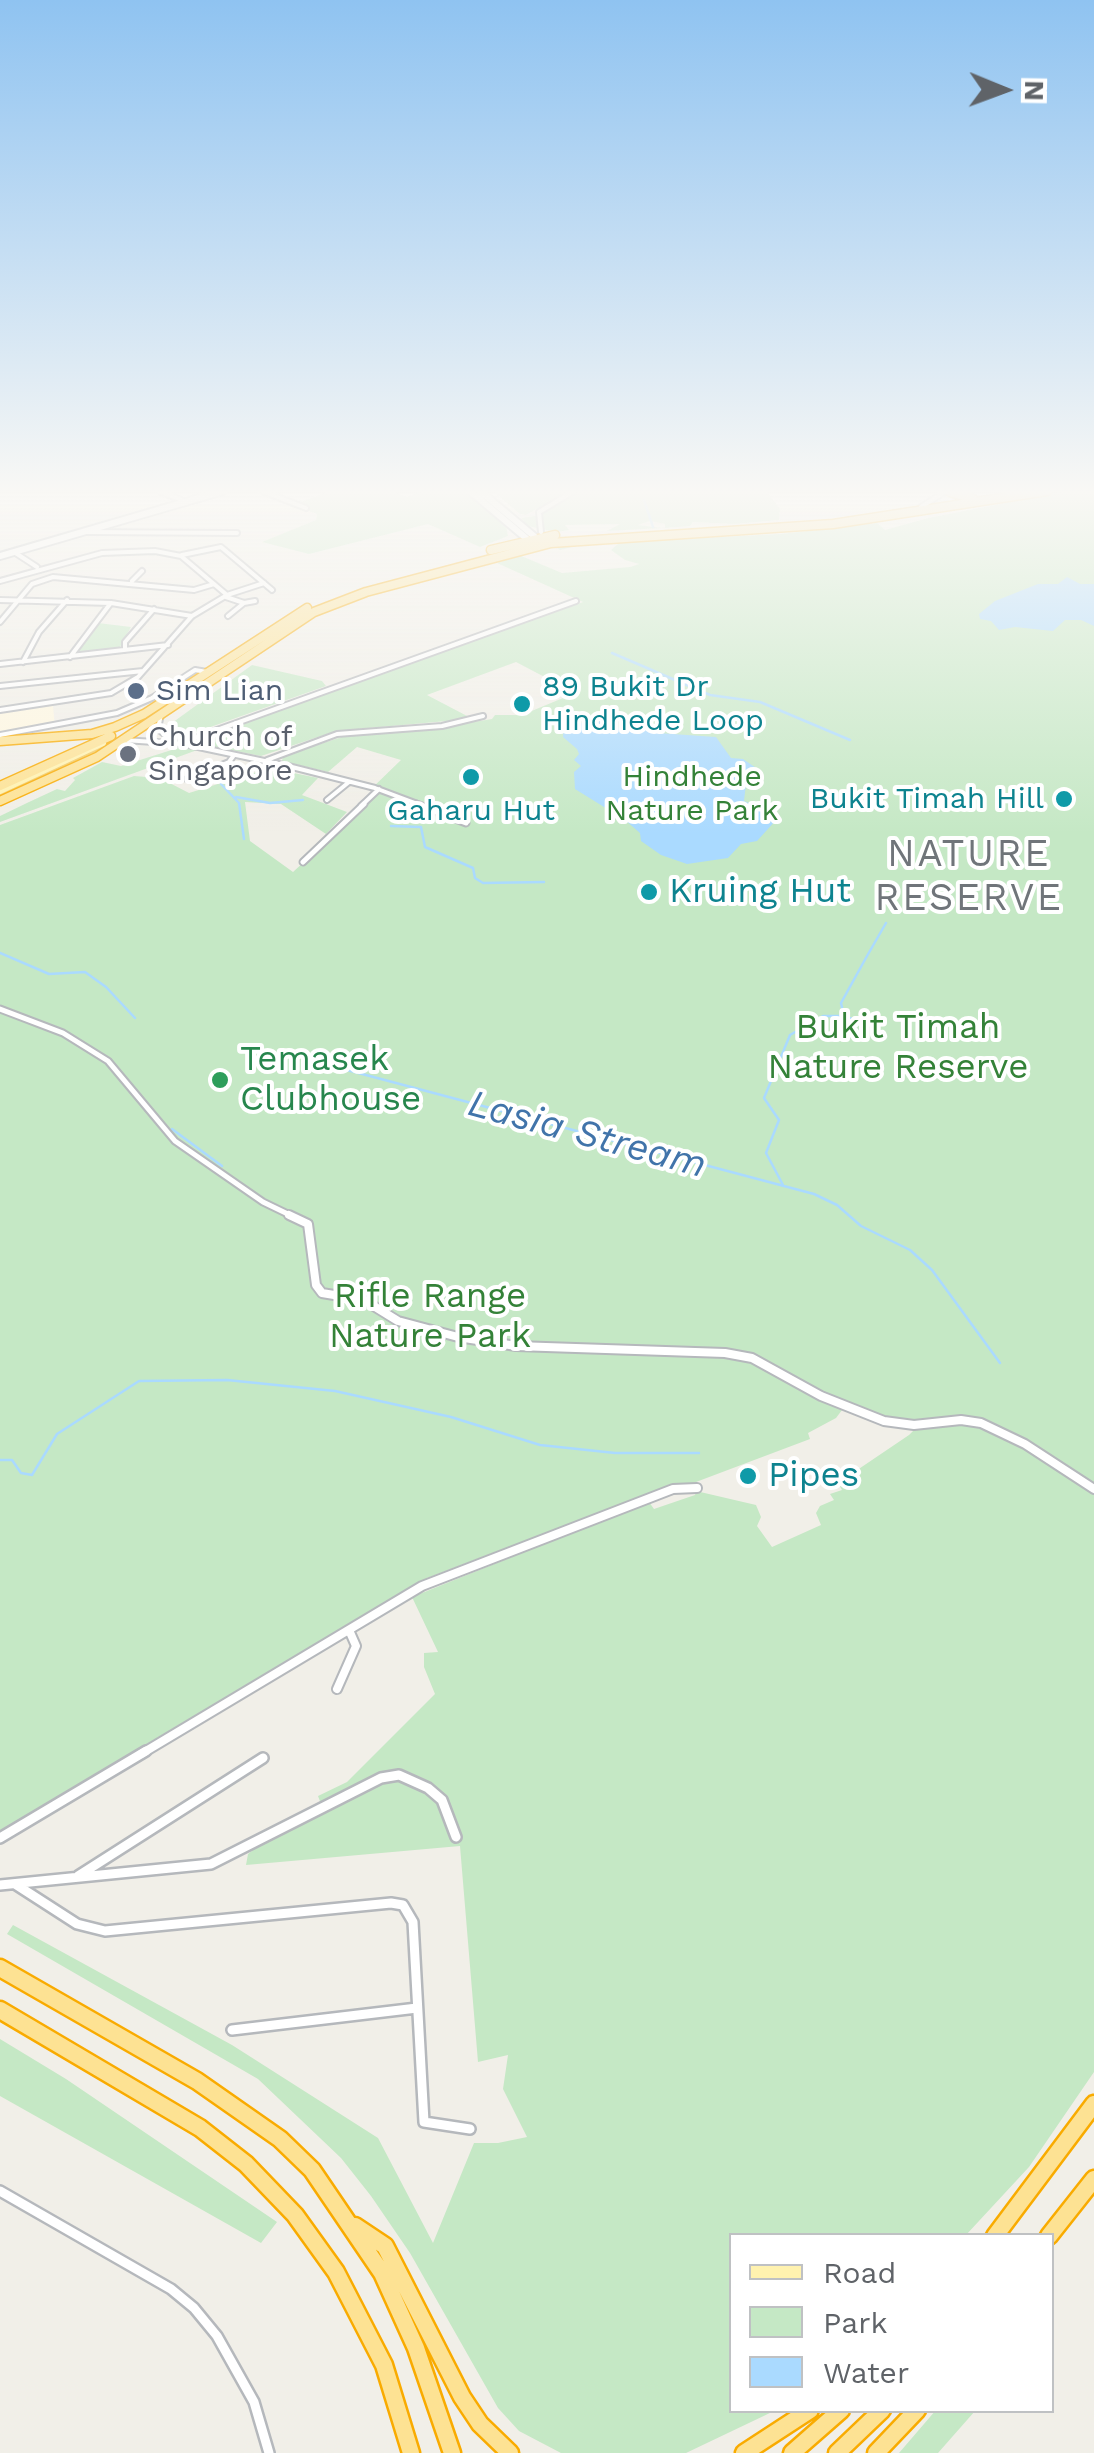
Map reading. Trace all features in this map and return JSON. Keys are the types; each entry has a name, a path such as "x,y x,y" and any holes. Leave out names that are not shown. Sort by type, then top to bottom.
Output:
{"highway":[{"path":"0,794 106,751 144,714 313,605"},
{"path":"0,794 162,713 290,626 332,605"},
{"path":"0,740 75,727 107,730 144,714"},
{"path":"0,740 78,742 78,750 67,758"},
{"path":"0,1968 248,2114 312,2170 382,2273 416,2348 452,2453"},
{"path":"0,2010 200,2128 246,2164 295,2215 336,2272 384,2365 411,2453"},
{"path":"997,2233 1094,2104"},
{"path":"1051,2233 1094,2179"},
{"path":"352,2224 384,2246 462,2397 480,2424 510,2453"},
{"path":"744,2453 805,2413"},
{"path":"792,2453 838,2413"},
{"path":"837,2453 879,2413"},
{"path":"876,2453 914,2413"}],"main road":[{"path":"0,794 116,738"}],"street":[{"path":"23,662 39,632 63,605"},
{"path":"69,658 109,605"},
{"path":"133,605 192,616"},
{"path":"0,710 111,693 144,671 192,616 210,605"},
{"path":"228,616 241,605"},
{"path":"162,713 157,725 164,735 182,743 564,605"},
{"path":"125,650 125,642 155,608"},
{"path":"0,664 169,645"},
{"path":"75,727 134,707 195,670 207,672"},
{"path":"0,686 144,671"},
{"path":"266,761 336,734 442,726 483,716"},
{"path":"116,738 182,743 350,781 466,823"},
{"path":"187,779 229,762 234,755"},
{"path":"327,800 350,781"},
{"path":"303,862 378,789"},
{"path":"0,1009 62,1032 108,1061 175,1141 262,1202 308,1224 316,1285 322,1293 364,1300 398,1321 458,1338 516,1346 724,1353 752,1358 821,1396 884,1422 981,1423 1025,1444 1094,1489"},
{"path":"0,1838 438,1579 673,1489 697,1488"},
{"path":"338,1689 356,1646 349,1630"},
{"path":"77,1876 262,1758"},
{"path":"0,1885 211,1864 382,1778 399,1774 428,1788 442,1800 456,1837"},
{"path":"15,1884 77,1924 105,1931 398,1904 407,1908 413,1922 424,2122 470,2129"},
{"path":"232,2030 417,2008"},
{"path":"0,2191 171,2289 194,2308 217,2336 254,2402 269,2453"}],"shaded area":[{"path":"53,706 55,727 0,734 0,710"}],"green space":[{"path":"573,605 1094,605 1094,2072 1029,2167 968,2233 729,2233 729,2413 770,2413 686,2453 561,2453 519,2431 498,2408 410,2253 341,2158 258,2079 7,1934 13,1925 232,2045 378,2138 433,2243 474,2143 527,2137 503,2089 508,2055 478,2062 460,1846 246,1865 248,1854 286,1823 321,1804 318,1796 347,1782 435,1694 424,1667 424,1653 438,1652 412,1597 649,1502 654,1509 695,1495 696,1491 756,1505 761,1517 757,1526 772,1547 821,1525 816,1513 820,1506 834,1500 830,1494 842,1490 838,1483 915,1429 912,1419 887,1417 848,1402 836,1418 808,1433 810,1439 688,1485 661,1489 427,1578 0,1831 0,825 134,776 160,778 189,793 269,768 318,778 302,795 347,812 326,834 281,804 245,802 250,841 293,872 379,793 370,790 401,760 357,747 328,772 282,761 283,756 351,734 424,730 492,719 495,715 522,715 575,693 516,662 427,695 469,717 458,720 336,731 261,756 190,742"},
{"path":"98,623 131,627 120,647 76,654"},
{"path":"252,665 322,681 326,686 188,735 165,728"},
{"path":"181,747 200,749 0,822 0,816 29,802 57,789 65,791 73,778 102,762 121,766"},
{"path":"0,2039 66,2079 277,2222 261,2243 0,2096"},
{"path":"933,2413 973,2413 938,2453 899,2453"}],"water":[{"path":"989,605 1094,605 1094,626 1081,620 1065,620 1053,631 1015,627 999,630 991,621 980,619 979,614"},
{"path":"601,721 625,730 637,726 658,733 716,737 731,758 743,759 762,772 746,784 744,801 772,812 777,819 757,841 741,844 728,858 687,864 661,855 641,841 640,833 625,820 575,789 574,772 581,766 574,760 579,754 563,737 564,725"}],"waterway":[{"path":"612,653 710,695 760,702 850,740"},
{"path":"221,784 239,803 244,839"},
{"path":"236,797 270,803 303,800"},
{"path":"391,826 421,827 425,847 473,868 475,878 483,883 544,882"},
{"name":"Lasia Stream","path":"783,1185 766,1153 779,1120 764,1098 790,1035 823,1016 844,1016 841,1003 886,923"},
{"name":"Lasia Stream","path":"0,953 49,974 85,972 106,987 135,1018"},
{"path":"845,1017 873,1024"},
{"name":"Lasia Stream","path":"332,1066 814,1194 837,1205 861,1226 910,1250 932,1270 1000,1363"},
{"path":"172,1129 222,1166"},
{"path":"0,1460 12,1460 21,1473 32,1475 57,1434 139,1381 227,1380 335,1391 451,1417 540,1445 615,1453 699,1453"}],"place":[{"name":"Sim Lian","path":"136,691"},
{"name":"89 Bukit Dr Hindhede Loop","path":"522,704"},
{"name":"Church of Singapore","path":"128,754"},
{"name":"Gaharu Hut","path":"471,777"},
{"name":"Bukit Timah Hill","path":"1064,799"},
{"name":"Kruing Hut","path":"649,892"},
{"name":"Temasek Clubhouse","path":"220,1080"},
{"name":"Pipes","path":"748,1476"}],"district":[{"name":"NATURE RESERVE","path":"969,877"}],"park label":[{"name":"Hindhede Nature Park","path":"692,794"},
{"name":"Bukit Timah Nature Reserve","path":"898,1048"},
{"name":"Rifle Range Nature Park","path":"430,1317"}]}
